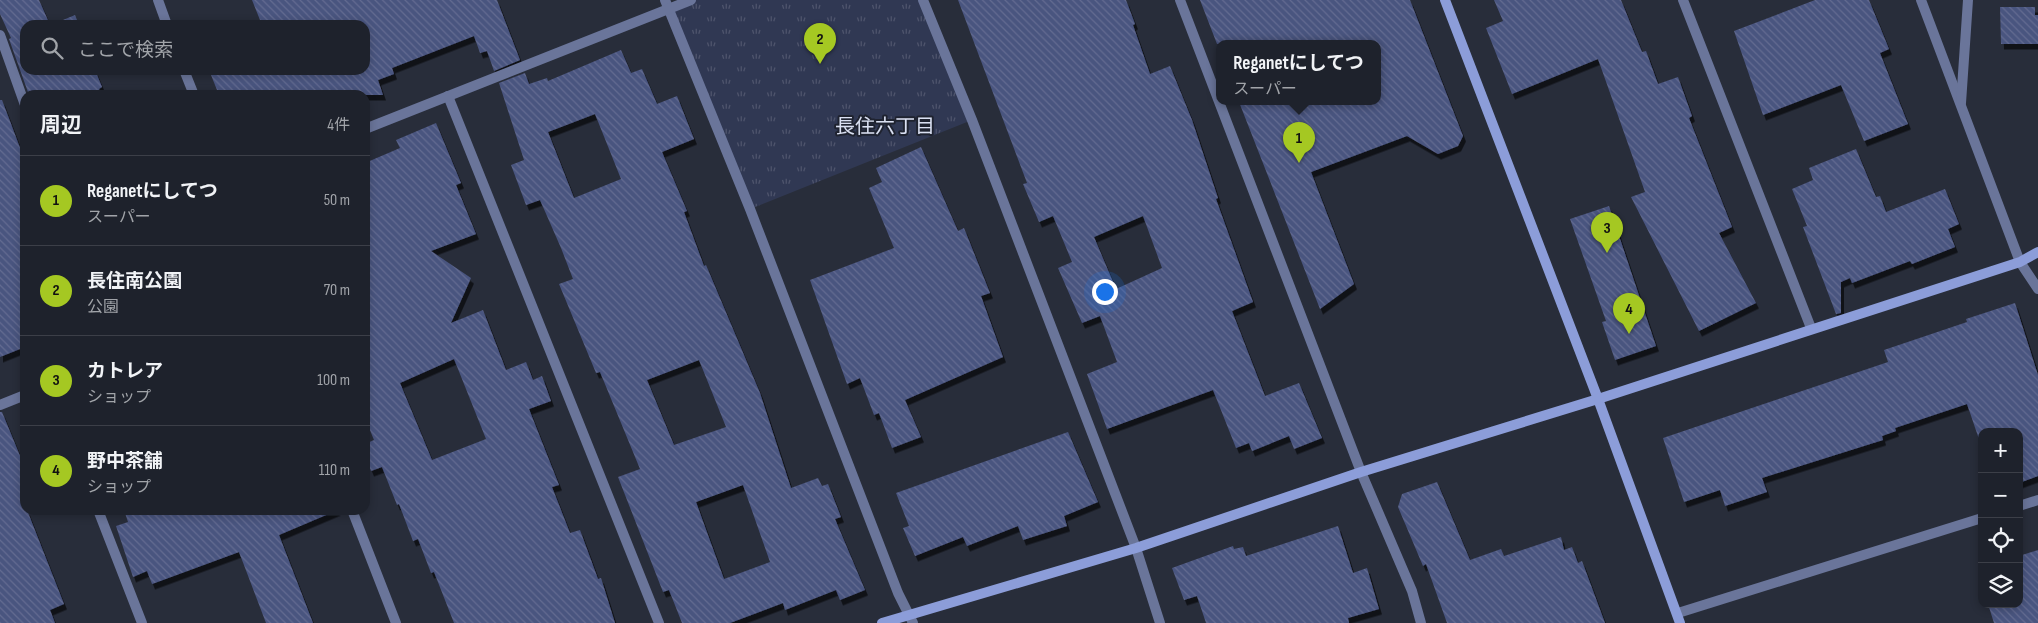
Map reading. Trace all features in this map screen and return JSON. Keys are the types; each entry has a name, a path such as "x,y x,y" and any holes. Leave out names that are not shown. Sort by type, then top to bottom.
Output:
{"street":[{"path":"158,0 165,20"},
{"path":"370,127 667,4 691,0"},
{"path":"923,0 972,120 1136,548 1160,623"},
{"path":"1180,0 1216,93"},
{"path":"1445,0 1598,399 1679,618 1978,519"},
{"path":"1683,0 1811,328"},
{"path":"1920,0 2020,262 2038,289"},
{"path":"1961,106 1968,0"},
{"path":"667,4 750,209 895,584 911,619"},
{"path":"0,35 20,91"},
{"path":"186,75 192,90"},
{"path":"448,96 659,623"},
{"path":"1220,105 1362,472 1412,591 1421,623"},
{"path":"882,623 911,619 1136,548 1362,472 1598,399 1811,328 2020,262 2038,252"},
{"path":"0,405 20,397"},
{"path":"2023,505 2038,500"},
{"path":"100,515 142,623"},
{"path":"354,515 396,623"}],"green space":[{"path":"691,0 923,0 972,120 750,209 669,9"}],"building":[{"path":"0,0 39,0 48,20 20,20 20,70 9,39 11,38 0,14"},
{"path":"252,0 497,0 520,60 494,71 487,51 480,53 474,36 392,68 394,74 378,80 383,95 370,95 370,90 217,90 211,75 370,75 370,20 260,20"},
{"path":"958,0 1126,0 1150,74 1170,66 1192,120 1218,198 1216,199 1253,302 1232,311 1265,396 1299,383 1322,438 1294,449 1289,436 1252,451 1249,443 1236,448 1213,390 1107,429 1087,374 1117,362 1100,316 1082,323 1058,268 1072,262 1053,216 1039,222 1023,184 1027,183","holes":["1143,216 1162,268 1116,289 1094,237"]},
{"path":"1200,0 1410,0 1463,136 1458,146 1438,154 1407,136 1311,172 1354,284 1320,309 1240,105 1381,105 1381,40 1216,41"},
{"path":"1494,0 1621,0 1642,52 1646,51 1658,84 1678,77 1692,116 1689,118 1732,227 1719,233 1756,303 1699,331 1631,197 1645,192 1598,59 1512,94 1486,28 1503,21"},
{"path":"1815,0 1869,0 1889,49 1880,53 1908,124 1864,141 1841,85 1763,115 1734,31"},
{"path":"2000,7 2035,7 2035,15 2038,15 2038,44 2001,44"},
{"path":"75,15 77,20 63,20"},
{"path":"621,50 631,73 642,69 657,104 677,96 694,139 662,152 687,211 684,212 704,266 706,265 760,393 791,488 818,478 822,486 828,484 841,517 835,519 865,590 840,600 836,590 785,610 783,603 730,623 682,623 669,590 663,592 618,477 640,469 600,372 596,373 559,284 573,279 540,200 526,205 511,165 524,160 499,83 525,73 529,84 547,78 548,81","holes":["595,114 621,179 574,198 548,132","699,360 726,427 674,445 647,380","743,485 770,562 724,579 696,502"]},
{"path":"22,75 97,75 102,87 99,90 27,90"},
{"path":"0,100 2,100 20,148 20,349 0,357"},
{"path":"436,123 461,183 456,185 476,234 431,251 471,278 451,323 483,310 506,370 526,362 533,380 542,376 551,401 529,409 559,485 552,487 570,533 580,530 598,579 601,578 615,623 454,623 434,572 431,573 418,539 413,541 382,467 371,471 370,442 374,440 370,430 370,161 400,148 396,140","holes":["454,359 486,439 432,460 400,383"]},
{"path":"921,147 958,231 964,228 990,293 981,296 1003,357 905,400 921,437 892,448 879,413 874,415 860,378 847,384 810,280 894,248 869,188 882,182 876,168"},
{"path":"1856,149 1876,197 1880,196 1886,212 1945,189 1959,224 1948,229 1955,247 1912,264 1910,261 1852,283 1850,278 1841,282 1841,313 1836,314 1803,227 1807,226 1792,189 1813,180 1809,168"},
{"path":"1609,206 1656,346 1615,360 1602,322 1606,321 1570,219"},
{"path":"2015,303 2038,375 2038,476 2023,482 2023,428 1978,428 1978,436 1967,404 1895,428 1896,431 1882,436 1883,440 1762,478 1767,492 1725,506 1720,490 1684,502 1663,438 1888,362 1884,350 1967,322 1966,319"},
{"path":"0,412 2,412 20,456 20,515 29,515 64,604 50,610 55,623 0,623"},
{"path":"1068,432 1098,502 1064,516 1067,526 1023,540 1018,526 967,546 963,537 915,556 903,528 909,526 896,493"},
{"path":"1437,482 1470,560 1501,549 1504,556 1561,537 1564,550 1572,547 1578,563 1582,561 1605,623 1447,623 1426,564 1423,566 1398,507 1402,494"},
{"path":"126,515 326,515 279,535 313,623 266,623 239,552 152,584 147,571 133,577 116,526 128,522"},
{"path":"1338,526 1353,573 1367,568 1379,609 1348,618 1349,623 1206,623 1197,596 1184,600 1172,568 1233,546 1234,549 1243,547 1246,556"},
{"path":"2038,550 2038,623 1994,623 1989,608 2023,608 2023,555"}],"place":[{"name":"長住南公園","path":"820,64"},
{"name":"Reganetにしてつ","path":"1299,163"},
{"name":"カトレア","path":"1607,253"},
{"name":"野中茶舗","path":"1629,334"}],"district":[{"name":"長住六丁目","path":"885,126"}]}
